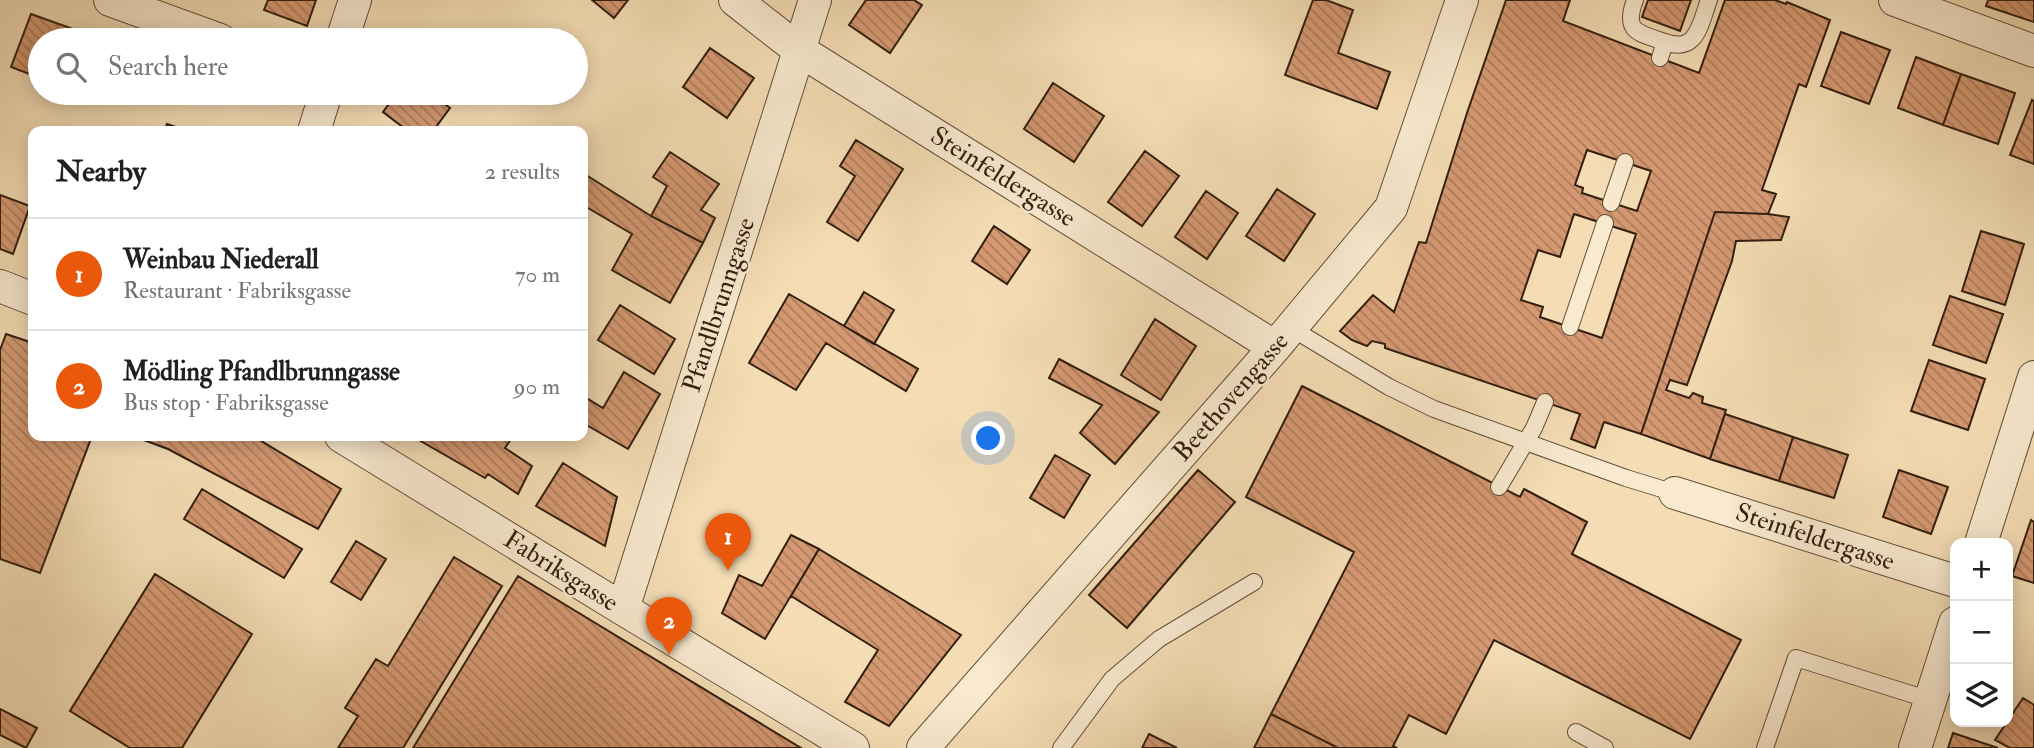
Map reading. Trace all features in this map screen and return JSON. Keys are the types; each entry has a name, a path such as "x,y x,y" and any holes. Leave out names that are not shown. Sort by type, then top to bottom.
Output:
{"street":[{"path":"110,0 187,28"},
{"path":"346,28 355,0"},
{"name":"Steinfeldergasse","path":"735,0 799,50 1283,338"},
{"name":"Pfandlbrunngasse","path":"623,609 815,0"},
{"name":"Beethovengasse","path":"923,748 1283,338 1391,208 1462,0"},
{"path":"1895,0 2034,51"},
{"path":"316,126 322,105"},
{"path":"0,286 28,297"},
{"path":"1983,538 2034,377"},
{"name":"Fabriksgasse","path":"349,441 853,748"},
{"name":"Steinfeldergasse","path":"1675,493 1950,579"},
{"path":"1915,748 1950,638"}],"lane":[{"path":"1635,0 1630,14 1630,25 1637,32 1676,46 1687,44 1695,37 1709,0"},
{"path":"1660,58 1665,42"},
{"path":"1611,203 1625,162"},
{"path":"1570,327 1605,223"},
{"path":"1283,338 1434,410 1675,493"},
{"path":"1499,487 1534,428 1545,402"},
{"path":"1061,748 1112,679 1159,639 1254,582"},
{"path":"1765,748 1796,658 1930,700"},
{"path":"1576,732 1605,748"}],"building":[{"path":"268,0 316,0 307,26 264,10"},
{"path":"592,0 628,0 614,18"},
{"path":"866,0 914,0 922,5 890,53 849,25"},
{"path":"1313,0 1326,0 1353,10 1338,53 1390,72 1377,109 1285,75"},
{"path":"1506,0 1570,0 1563,21 1699,73 1725,0 1787,2 1830,20 1806,87 1799,84 1762,190 1776,194 1768,214 1715,212 1641,434 1604,422 1595,448 1571,439 1580,414 1385,348 1385,344 1372,341 1367,346 1340,331 1373,295 1394,312 1419,242 1426,243","holes":["1587,150 1651,171 1637,211 1582,193 1583,188 1575,185","1574,214 1636,234 1602,338 1540,317 1543,307 1521,300 1538,250 1560,257"]},
{"path":"1648,0 1691,0 1680,31 1642,17"},
{"path":"1988,0 2034,0 2034,22 1986,6"},
{"path":"31,14 70,28 28,28 28,73 11,67"},
{"path":"1841,32 1890,50 1869,104 1821,86"},
{"path":"710,48 754,78 727,118 683,87"},
{"path":"1916,57 1961,74 1943,125 1898,108"},
{"path":"1961,74 2015,93 1998,144 1943,125"},
{"path":"1053,83 1104,116 1074,162 1024,129"},
{"path":"2032,100 2034,101 2034,164 2010,155"},
{"path":"388,105 446,105 450,108 437,126 401,126 383,112"},
{"path":"856,140 903,169 858,241 827,222 855,176 840,166"},
{"path":"1145,151 1179,176 1142,226 1108,202"},
{"path":"670,152 719,184 701,210 715,218 703,243 651,216 667,186 653,177"},
{"path":"588,176 651,216 703,243 670,303 612,270 632,234 588,208"},
{"path":"1277,189 1315,214 1284,261 1246,236"},
{"path":"1206,191 1238,213 1207,259 1175,237"},
{"path":"0,195 28,205 28,212 13,254 0,249"},
{"path":"1715,212 1789,217 1781,240 1736,241 1732,261 1687,385 1670,380 1666,390 1689,398 1693,393 1703,397 1702,403 1726,410 1710,459 1641,434"},
{"path":"994,226 1030,250 1007,284 972,261"},
{"path":"1981,231 2024,244 2005,305 1962,291"},
{"path":"864,292 894,310 874,344 844,326"},
{"path":"789,294 918,369 906,391 826,343 796,390 749,363"},
{"path":"1950,296 2003,314 1986,363 1933,345"},
{"path":"620,305 675,339 654,374 598,340"},
{"path":"1155,319 1196,346 1161,400 1121,375"},
{"path":"6,334 28,341 28,441 90,441 40,573 0,559 0,350"},
{"path":"1059,359 1159,412 1115,464 1080,433 1102,405 1049,378"},
{"path":"1929,360 1985,379 1968,430 1911,411"},
{"path":"624,372 660,394 628,449 588,426 588,399 603,408"},
{"path":"1302,386 1520,497 1524,489 1587,522 1572,554 1741,640 1690,739 1494,640 1446,734 1409,715 1393,746 1397,748 1338,748 1271,714 1354,552 1246,497"},
{"path":"1725,414 1793,437 1779,481 1710,459"},
{"path":"1793,437 1848,455 1834,498 1779,481"},
{"path":"146,441 261,441 341,489 318,529 168,449"},
{"path":"421,441 510,441 505,448 532,466 518,494 488,474 485,478"},
{"path":"1055,455 1090,475 1064,518 1030,498"},
{"path":"563,463 617,497 605,546 536,506"},
{"path":"1198,470 1235,502 1127,628 1089,595"},
{"path":"1899,470 1948,487 1931,534 1883,517"},
{"path":"202,489 302,549 284,578 184,519"},
{"path":"2031,520 2034,522 2034,583 2013,576"},
{"path":"791,535 819,549 765,639 722,613 739,575 762,586"},
{"path":"356,541 386,559 361,600 331,582"},
{"path":"819,549 961,635 889,726 845,702 878,650 791,596"},
{"path":"454,557 502,586 403,748 338,748 358,716 345,708 376,659 388,666"},
{"path":"155,574 252,634 182,748 130,748 70,711"},
{"path":"518,576 801,748 413,748"},
{"path":"2023,698 2034,705 2034,748 2010,748 1995,740 2004,727 2013,727 2013,713"},
{"path":"0,709 37,728 26,748 0,735"},
{"path":"1271,714 1338,748 1254,748"},
{"path":"1953,733 1998,748 1948,748"},
{"path":"1149,734 1177,748 1142,748"}],"place":[{"name":"Weinbau Niederall","path":"728,571"},
{"name":"Mödling Pfandlbrunngasse","path":"669,655"}]}
